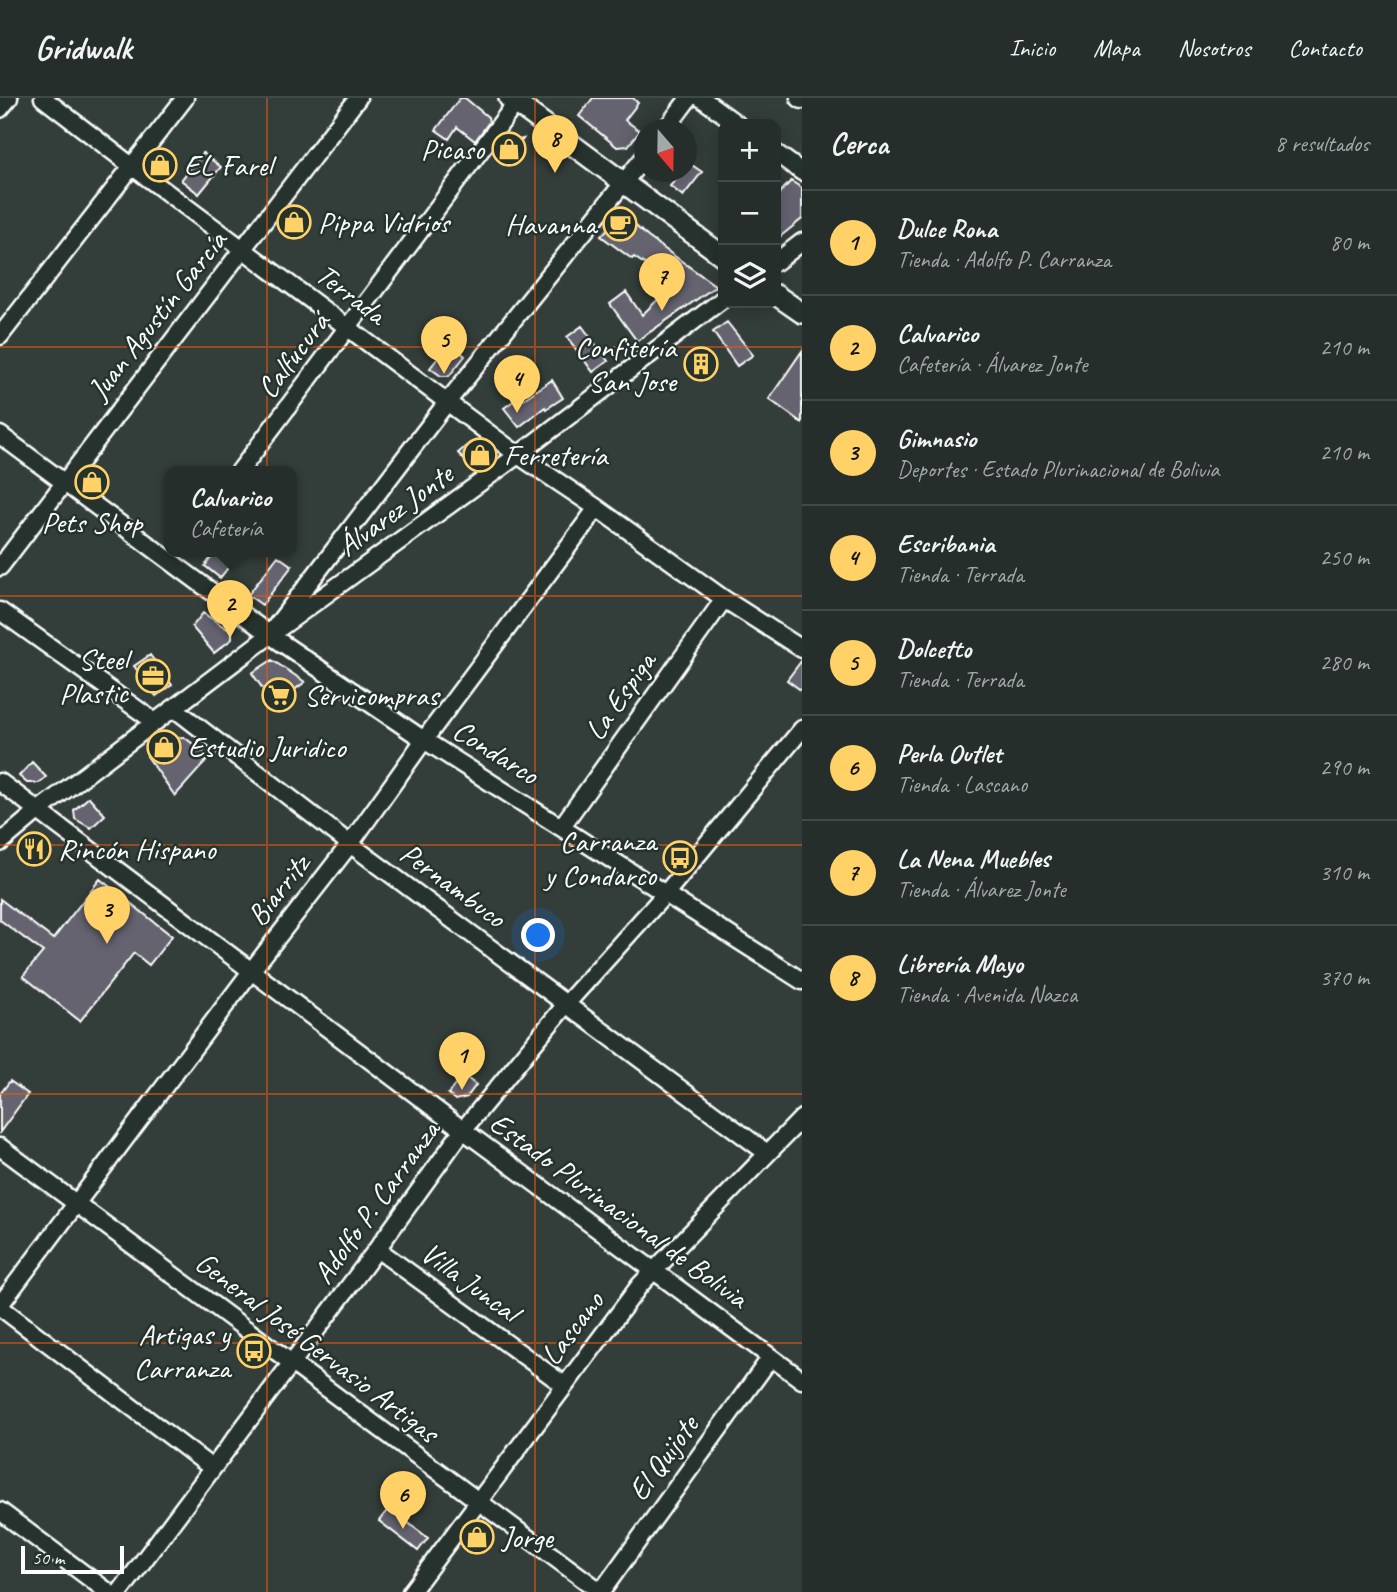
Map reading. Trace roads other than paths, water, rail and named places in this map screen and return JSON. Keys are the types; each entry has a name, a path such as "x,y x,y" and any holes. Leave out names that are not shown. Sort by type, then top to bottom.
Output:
{"main road":[{"path":"513,100 718,252"},
{"path":"781,298 802,313"}],"street":[{"path":"0,109 9,98"},
{"name":"Terrada","path":"43,98 518,455 723,599 802,649"},
{"path":"0,336 185,98"},
{"name":"Juan Agustín García","path":"0,567 358,98"},
{"path":"673,119 689,98"},
{"path":"701,98 730,119"},
{"name":"Calfucurá","path":"244,466 349,328 513,100"},
{"path":"781,157 802,172"},
{"path":"270,635 281,617 449,401 634,170"},
{"path":"781,258 802,242"},
{"name":"Álvarez Jonte","path":"0,843 39,810 270,635 518,455 718,303"},
{"name":"Condarco","path":"0,435 63,482 164,550"},
{"name":"Biarritz","path":"0,1306 350,844 597,508"},
{"name":"Condarco","path":"174,557 270,635 424,740 799,974"},
{"name":"La Espiga","path":"562,826 723,599"},
{"path":"0,611 155,722"},
{"name":"Pernambuco","path":"175,709 350,844 767,1153"},
{"name":"Adolfo P. Carranza","path":"120,1592 377,1250 463,1130 567,1003 666,893 802,729"},
{"name":"Estado Plurinacional de Bolivia","path":"0,782 652,1270 771,1357 798,1372"},
{"name":"Lascano","path":"411,1592 652,1270 802,1118"},
{"name":"General José Gervasio Artigas","path":"0,1147 601,1592"},
{"name":"Villa Juncal","path":"377,1250 564,1385"},
{"path":"0,1306 212,1468"},
{"name":"El Quijote","path":"601,1592 771,1357"},
{"path":"0,1511 108,1592"}],"place":[{"name":"Picaso","path":"509,149"},
{"name":"EL Farel","path":"160,165"},
{"name":"Librería Mayo","path":"555,173"},
{"name":"Pippa Vidrios","path":"294,222"},
{"name":"Havanna","path":"620,224"},
{"name":"La Nena Muebles","path":"662,311"},
{"name":"Confitería San Jose","path":"701,364"},
{"name":"Dolcetto","path":"444,374"},
{"name":"Escribania","path":"517,413"},
{"name":"Ferretería","path":"480,455"},
{"name":"Pets Shop","path":"92,482"},
{"name":"Calvarico","path":"230,638"},
{"name":"Steel Plastic","path":"153,676"},
{"name":"Servicompras","path":"279,695"},
{"name":"Estudio Juridico","path":"164,747"},
{"name":"Rincón Hispano","path":"34,849"},
{"name":"Carranza y Condarco","path":"680,858"},
{"name":"Gimnasio","path":"107,944"},
{"name":"Dulce Rona","path":"462,1090"},
{"name":"Artigas y Carranza","path":"254,1351"},
{"name":"Perla Outlet","path":"403,1529"},
{"name":"Jorge","path":"477,1537"}]}
